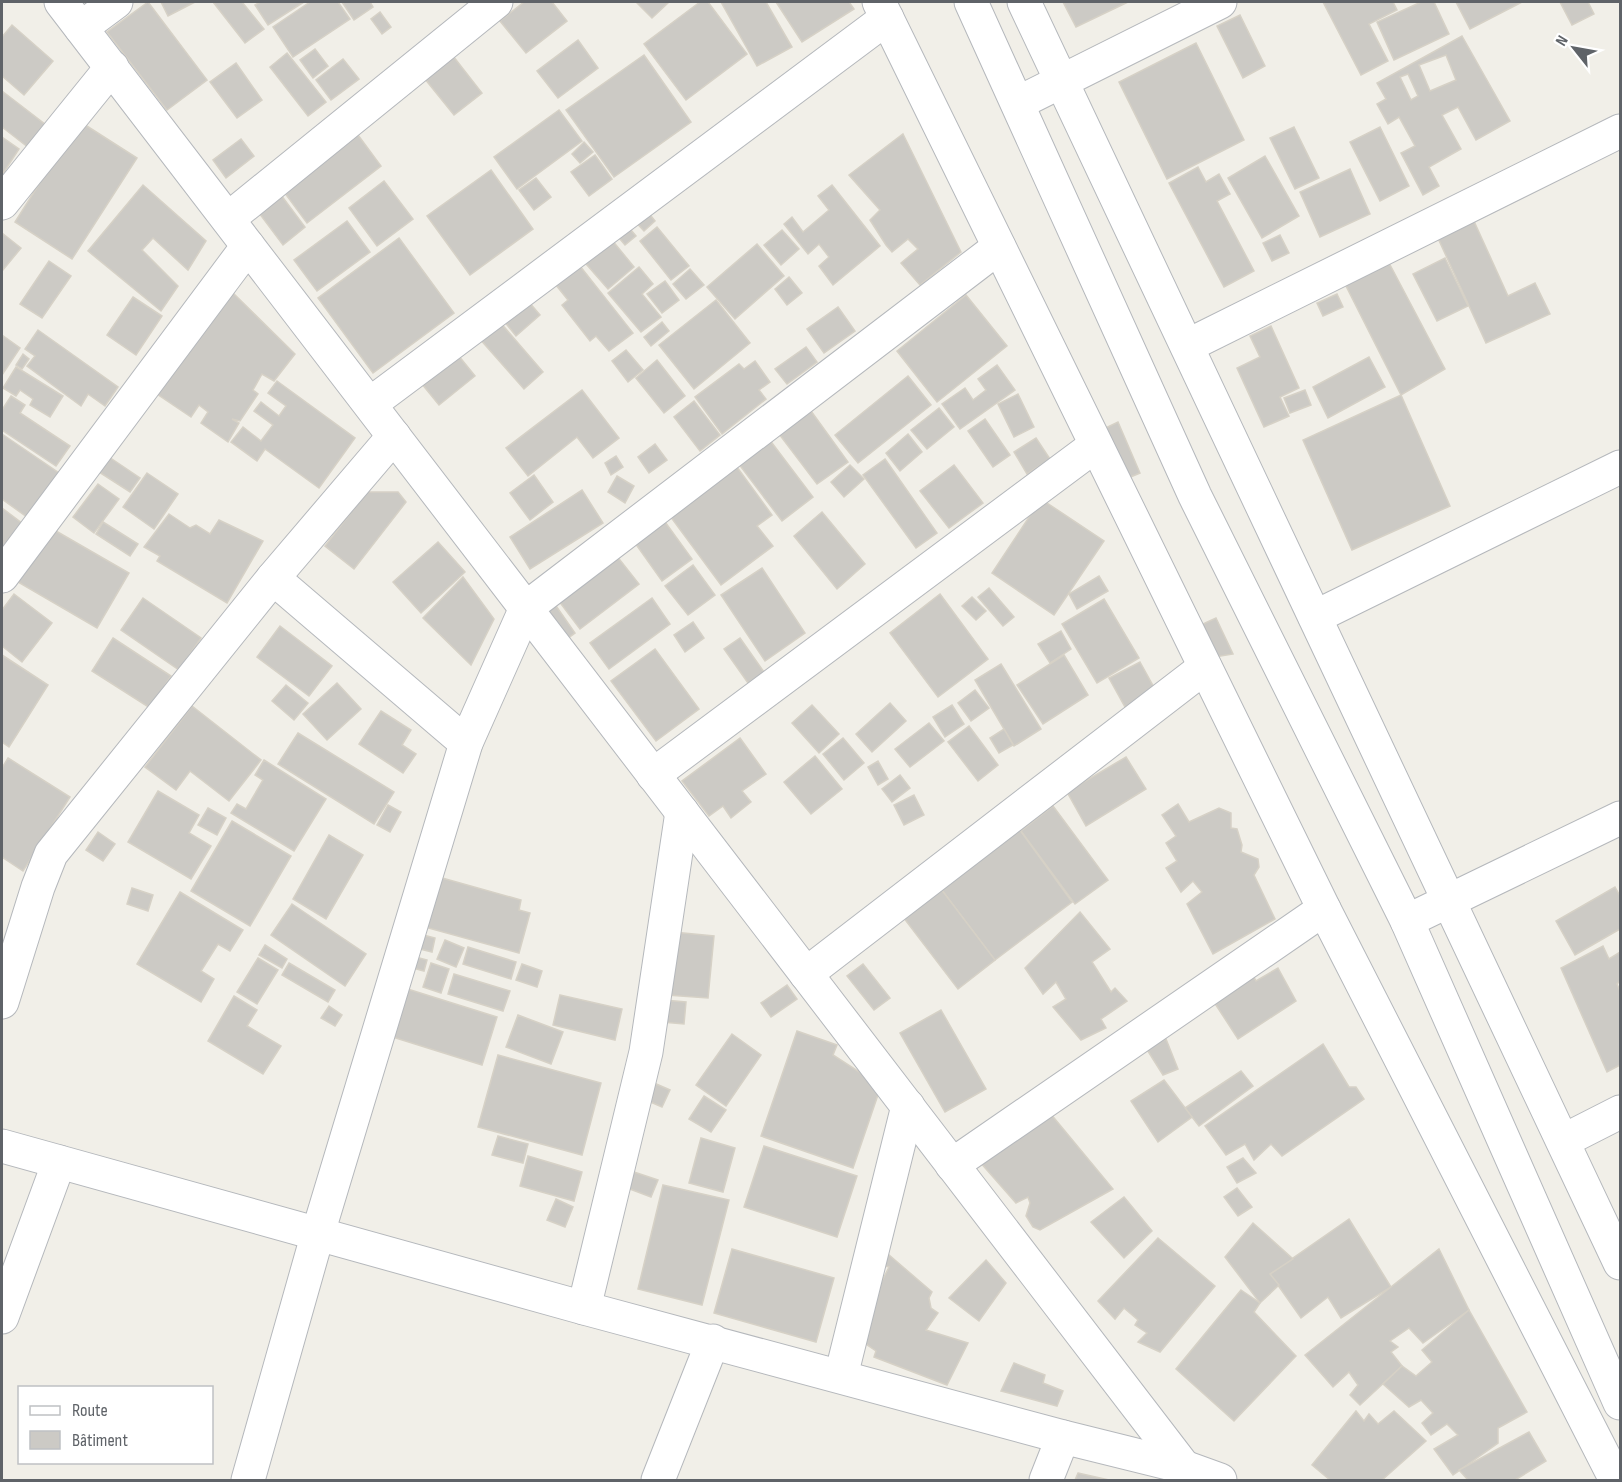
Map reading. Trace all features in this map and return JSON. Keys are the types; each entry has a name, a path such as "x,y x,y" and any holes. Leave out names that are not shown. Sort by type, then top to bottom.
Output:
{"street":[{"path":"61,2 1184,1467"},
{"path":"81,28 116,2"},
{"path":"228,219 496,2"},
{"path":"971,2 1195,496 1407,921 1620,1403"},
{"path":"1024,2 1620,1263"},
{"path":"1018,103 1220,2"},
{"path":"370,405 883,10 1324,909 1616,1480"},
{"path":"2,203 112,68"},
{"path":"1187,346 1620,131"},
{"path":"2,576 248,246"},
{"path":"248,1480 318,1233 466,743 526,608 999,247"},
{"path":"2,1002 38,887 51,854 273,578 394,436"},
{"path":"653,775 1096,445"},
{"path":"1315,617 1620,467"},
{"path":"273,578 466,743"},
{"path":"806,974 1205,668"},
{"path":"584,1308 645,1052 682,812"},
{"path":"1407,921 1620,818"},
{"path":"952,1165 1324,909"},
{"path":"841,1376 908,1106"},
{"path":"1563,1141 1620,1112"},
{"path":"2,1146 584,1308 1063,1437 1184,1467 1219,1480"},
{"path":"2,1317 59,1162"},
{"path":"658,1480 713,1341"},
{"path":"1046,1480 1063,1437"}],"building":[{"path":"148,2 207,80 167,110 107,32"},
{"path":"161,2 195,2 168,16"},
{"path":"213,2 242,2 264,29 245,43"},
{"path":"260,2 304,2 268,25 255,5"},
{"path":"310,2 338,2 350,19 293,57 273,27"},
{"path":"342,2 370,2 373,7 354,20"},
{"path":"524,2 552,2 567,21 526,53 500,21"},
{"path":"669,2 652,18 637,3"},
{"path":"700,2 708,2 747,54 686,100 644,44"},
{"path":"721,2 766,2 792,47 757,66"},
{"path":"776,2 849,2 854,9 802,42"},
{"path":"1063,2 1128,2 1076,27"},
{"path":"1323,2 1393,2 1397,10 1369,24 1388,61 1361,75"},
{"path":"1421,2 1434,2 1449,34 1394,60 1377,22"},
{"path":"1456,2 1522,2 1470,29"},
{"path":"1560,2 1588,2 1594,14 1572,25"},
{"path":"380,12 391,27 382,34 371,19"},
{"path":"1240,15 1265,66 1243,78 1217,26"},
{"path":"12,25 53,61 24,95 2,76 2,37"},
{"path":"1462,36 1510,121 1476,140 1458,107 1442,115 1461,149 1429,167 1439,186 1423,195 1401,153 1415,146 1399,117 1388,124 1377,104 1386,99 1377,83","holes":["1446,55 1456,80 1430,91 1419,65","1408,74 1418,96 1411,100 1400,77"]},
{"path":"578,40 598,68 558,98 537,71"},
{"path":"1196,43 1244,140 1167,179 1119,82"},
{"path":"315,49 328,66 313,78 300,60"},
{"path":"287,53 326,102 308,116 270,67"},
{"path":"644,55 691,122 614,177 566,110"},
{"path":"453,56 482,93 454,115 425,79"},
{"path":"343,59 359,79 331,100 316,80"},
{"path":"236,63 262,100 237,118 210,82"},
{"path":"2,91 46,125 29,148 2,127"},
{"path":"559,110 582,141 517,189 494,157"},
{"path":"79,121 137,158 72,259 15,222"},
{"path":"1294,127 1319,178 1295,189 1270,138"},
{"path":"1380,127 1409,186 1380,201 1350,142"},
{"path":"903,134 961,252 920,285 901,263 918,249 908,239 892,252 870,220 880,210 849,175"},
{"path":"358,135 381,166 307,223 284,192"},
{"path":"2,137 19,149 2,175"},
{"path":"241,139 254,156 226,178 213,160"},
{"path":"584,142 593,152 580,163 572,154"},
{"path":"595,155 612,179 589,196 571,172"},
{"path":"1265,156 1299,216 1262,238 1228,178"},
{"path":"1198,167 1206,182 1219,174 1230,194 1217,201 1254,271 1224,287 1169,183"},
{"path":"1350,169 1370,214 1320,237 1300,192"},
{"path":"491,170 533,229 470,275 427,216"},
{"path":"536,178 551,197 534,210 519,190"},
{"path":"384,181 413,219 377,246 349,208"},
{"path":"143,185 206,241 188,270 153,238 142,250 178,286 161,311 88,251"},
{"path":"832,185 880,246 833,285 819,266 829,257 819,244 808,254 784,224 792,217 803,232 829,210 818,196"},
{"path":"281,195 305,227 283,245 259,213"},
{"path":"643,206 655,221 644,231 631,217"},
{"path":"1473,219 1508,296 1535,283 1550,314 1486,343 1437,236"},
{"path":"347,221 370,252 317,291 294,260"},
{"path":"625,223 636,236 625,245 614,232"},
{"path":"657,227 689,266 671,280 640,241"},
{"path":"782,230 799,249 781,265 764,245"},
{"path":"2,233 21,248 3,270 2,269"},
{"path":"607,234 634,267 608,289 580,257"},
{"path":"1280,235 1289,253 1272,261 1263,243"},
{"path":"399,238 454,313 373,373 318,298"},
{"path":"757,244 784,276 735,319 707,287"},
{"path":"1445,258 1468,306 1437,321 1413,274"},
{"path":"49,261 71,276 42,318 20,304"},
{"path":"576,261 633,333 609,351 596,336 590,341 562,305 568,300 552,280"},
{"path":"1388,261 1445,369 1401,395 1345,284"},
{"path":"639,267 653,284 642,294 661,317 641,332 608,293"},
{"path":"690,269 704,285 686,299 673,284"},
{"path":"789,277 802,293 787,305 775,289"},
{"path":"665,281 679,300 662,313 647,294"},
{"path":"229,289 295,354 274,381 262,374 253,390 258,394 240,421 232,419 239,423 228,442 201,423 208,412 199,405 191,417 157,394"},
{"path":"1337,294 1343,307 1323,316 1317,303"},
{"path":"966,295 1007,346 937,402 897,351"},
{"path":"133,297 162,316 136,355 107,335"},
{"path":"716,300 750,343 694,389 659,345"},
{"path":"528,301 540,315 516,336 504,321"},
{"path":"838,307 855,331 824,353 807,329"},
{"path":"499,321 543,372 524,389 479,338"},
{"path":"662,322 669,331 651,346 644,337"},
{"path":"1271,326 1299,388 1280,397 1289,416 1264,427 1237,368 1260,357 1250,336"},
{"path":"38,330 118,387 105,406 88,394 81,406 27,366 35,356 25,349"},
{"path":"2,335 20,348 2,375"},
{"path":"806,347 817,362 787,384 775,369"},
{"path":"626,350 643,370 628,382 612,361"},
{"path":"23,354 29,359 22,369 16,365"},
{"path":"458,355 475,376 439,405 422,384"},
{"path":"1369,357 1385,387 1328,418 1313,387"},
{"path":"657,360 685,396 664,413 636,378"},
{"path":"755,361 770,382 759,390 766,399 722,434 695,397 739,364 744,369"},
{"path":"997,365 1015,390 960,429 942,404 965,388 973,400 986,390 978,379"},
{"path":"16,367 63,396 50,417 30,405 33,399 20,390 16,396 3,388"},
{"path":"908,376 931,405 858,463 835,435"},
{"path":"277,381 355,438 319,488 265,449 257,461 231,442 243,427 261,441 273,425 254,411 261,402 279,416 286,406 268,393"},
{"path":"582,390 619,438 593,458 577,437 528,476 506,448"},
{"path":"1305,390 1311,405 1290,413 1284,398"},
{"path":"1018,394 1034,427 1014,437 998,404"},
{"path":"1401,395 1450,506 1352,550 1303,440"},
{"path":"11,396 25,405 20,413 70,446 56,466 2,430 2,410"},
{"path":"694,401 720,435 700,451 674,417"},
{"path":"939,408 954,427 927,449 911,430"},
{"path":"811,411 848,462 817,484 779,434"},
{"path":"985,419 1010,455 993,467 968,431"},
{"path":"1118,422 1140,473 1121,481 1099,431"},
{"path":"2,434 62,475 31,520 2,499"},
{"path":"908,434 922,452 900,471 886,453"},
{"path":"1036,438 1050,459 1027,474 1014,452"},
{"path":"769,439 813,497 782,521 738,463"},
{"path":"655,444 667,460 649,473 638,457"},
{"path":"616,456 623,467 611,475 605,463"},
{"path":"109,457 140,478 130,492 99,472"},
{"path":"885,459 937,533 916,548 863,475"},
{"path":"734,463 772,515 757,526 773,546 721,585 667,512"},
{"path":"850,465 864,479 844,497 831,482"},
{"path":"954,465 983,503 949,528 920,491"},
{"path":"147,473 178,494 154,529 123,507"},
{"path":"534,475 553,502 530,520 510,493"},
{"path":"617,476 634,486 625,503 608,492"},
{"path":"98,484 119,499 94,533 73,517"},
{"path":"582,490 603,523 530,569 510,537"},
{"path":"367,492 398,492 406,502 354,569 325,546"},
{"path":"1041,499 1104,541 1054,615 992,573"},
{"path":"2,508 23,524 2,553"},
{"path":"822,512 865,564 837,589 794,536"},
{"path":"169,514 190,528 196,525 210,534 219,520 263,541 227,603 157,561 160,556 144,547"},
{"path":"660,515 692,559 662,581 630,536"},
{"path":"103,522 138,544 130,556 96,534"},
{"path":"49,527 129,573 97,628 18,582"},
{"path":"438,542 465,572 421,613 393,582"},
{"path":"616,555 639,584 580,629 558,600"},
{"path":"693,565 715,595 688,615 665,586"},
{"path":"762,568 805,633 765,661 721,595"},
{"path":"1099,576 1108,591 1077,609 1069,594"},
{"path":"463,577 494,619 471,665 423,618"},
{"path":"989,588 1014,617 1003,626 978,597"},
{"path":"14,594 52,623 22,662 2,646 2,610"},
{"path":"940,594 988,659 938,697 890,633"},
{"path":"972,597 986,611 976,620 962,606"},
{"path":"143,598 201,638 179,670 121,630"},
{"path":"652,598 670,624 609,669 590,643"},
{"path":"1104,599 1139,658 1097,683 1062,624"},
{"path":"554,603 575,633 563,642 542,612"},
{"path":"1216,618 1233,654 1209,658 1194,628"},
{"path":"693,622 704,638 685,652 674,635"},
{"path":"280,626 332,666 309,696 257,657"},
{"path":"1061,631 1071,649 1050,663 1038,644"},
{"path":"113,638 171,676 150,708 92,671"},
{"path":"740,638 764,672 748,683 724,649"},
{"path":"655,649 699,709 656,741 611,681"},
{"path":"2,655 48,685 9,747 2,742"},
{"path":"1064,655 1088,695 1043,724 1017,685"},
{"path":"1140,662 1156,691 1125,707 1109,678"},
{"path":"1001,664 1041,729 1014,746 975,680"},
{"path":"337,683 361,709 327,740 303,714"},
{"path":"286,685 308,703 294,720 272,701"},
{"path":"975,690 989,708 971,721 958,703"},
{"path":"890,703 906,721 872,752 856,734"},
{"path":"812,705 839,734 819,753 792,723"},
{"path":"952,705 964,724 945,737 933,717"},
{"path":"192,706 261,760 229,801 190,771 176,790 145,767"},
{"path":"381,711 411,730 402,745 416,754 403,773 359,744"},
{"path":"929,723 944,741 910,767 895,749"},
{"path":"969,726 998,765 978,781 948,742"},
{"path":"1004,729 1013,745 999,753 990,738"},
{"path":"298,733 394,792 374,824 278,764"},
{"path":"740,738 766,774 742,791 751,802 731,818 723,806 709,816 682,781"},
{"path":"843,738 864,763 844,780 823,754"},
{"path":"815,756 842,789 811,814 784,782"},
{"path":"1126,757 1146,789 1086,826 1067,792"},
{"path":"8,758 70,797 23,871 2,857 2,768"},
{"path":"264,760 326,799 294,851 231,813 237,804 246,809 263,780 255,775"},
{"path":"878,761 888,779 878,785 868,767"},
{"path":"900,775 910,788 892,802 882,789"},
{"path":"158,791 199,815 189,833 211,846 191,879 128,842"},
{"path":"914,795 924,815 904,825 894,805"},
{"path":"1178,804 1189,822 1219,808 1231,813 1231,828 1237,829 1242,845 1241,852 1258,859 1259,867 1254,875 1275,919 1213,954 1187,904 1202,892 1193,881 1181,892 1166,868 1177,861 1166,843 1176,836 1162,815"},
{"path":"388,805 401,812 390,832 377,825"},
{"path":"1053,806 1108,880 1075,904 1021,831"},
{"path":"208,808 226,818 217,835 198,825"},
{"path":"232,821 291,856 250,926 191,891"},
{"path":"1017,826 1072,902 995,960 941,889"},
{"path":"98,832 115,844 103,861 86,850"},
{"path":"329,835 363,855 326,919 293,899"},
{"path":"428,874 521,900 519,910 530,913 519,953 414,924"},
{"path":"1615,887 1620,896 1620,929 1575,955 1556,921"},
{"path":"132,888 153,895 148,911 127,904"},
{"path":"941,889 995,960 958,989 903,917"},
{"path":"180,892 243,930 230,951 218,944 201,971 214,979 201,1002 137,964"},
{"path":"292,904 366,954 345,986 271,935"},
{"path":"1080,912 1110,949 1092,962 1111,992 1115,988 1127,1001 1101,1019 1106,1028 1081,1040 1053,1007 1066,999 1056,982 1043,994 1025,968"},
{"path":"412,932 435,938 432,952 408,946"},
{"path":"673,932 714,936 708,998 667,995"},
{"path":"445,940 464,948 456,967 437,959"},
{"path":"265,945 287,959 282,968 259,955"},
{"path":"1603,946 1609,959 1620,952 1620,981 1617,984 1620,991 1620,1065 1607,1072 1561,968"},
{"path":"468,947 516,962 511,979 463,964"},
{"path":"408,955 427,960 424,971 405,966"},
{"path":"258,958 278,970 257,1004 237,992"},
{"path":"289,963 335,990 328,1002 282,975"},
{"path":"431,963 449,969 441,993 423,987"},
{"path":"522,964 542,971 537,987 516,980"},
{"path":"863,964 890,998 874,1010 847,976"},
{"path":"1278,968 1296,1001 1238,1039 1214,1002 1249,969 1256,981"},
{"path":"454,974 510,991 503,1011 448,994"},
{"path":"787,985 797,999 771,1017 761,1003"},
{"path":"398,986 497,1017 482,1065 383,1034"},
{"path":"560,995 622,1009 615,1040 553,1025"},
{"path":"234,996 257,1010 247,1026 281,1046 263,1074 208,1041"},
{"path":"664,1000 686,1002 684,1024 662,1022"},
{"path":"329,1006 342,1015 335,1026 321,1018"},
{"path":"941,1010 986,1089 945,1112 900,1033"},
{"path":"518,1015 563,1032 551,1064 506,1047"},
{"path":"797,1031 837,1045 833,1055 881,1086 853,1168 761,1136"},
{"path":"732,1034 761,1055 726,1106 696,1085"},
{"path":"1166,1039 1178,1069 1163,1075 1146,1048"},
{"path":"1323,1044 1349,1087 1356,1087 1364,1099 1282,1156 1271,1144 1254,1160 1245,1144 1226,1155 1205,1126"},
{"path":"498,1055 601,1083 582,1155 478,1127"},
{"path":"1241,1071 1253,1086 1199,1126 1185,1108"},
{"path":"1164,1080 1192,1117 1158,1142 1131,1101"},
{"path":"654,1083 670,1090 662,1107 646,1100"},
{"path":"704,1096 726,1110 711,1132 689,1119"},
{"path":"1045,1107 1113,1189 1040,1230 1033,1227 1026,1216 1030,1203 1028,1197 1016,1203 971,1152"},
{"path":"498,1136 528,1144 523,1163 492,1155"},
{"path":"701,1138 735,1148 723,1192 689,1183"},
{"path":"764,1146 857,1176 837,1237 744,1207"},
{"path":"528,1156 582,1172 574,1201 520,1186"},
{"path":"1243,1158 1256,1173 1237,1183 1227,1167"},
{"path":"628,1170 658,1180 651,1197 622,1186"},
{"path":"663,1185 729,1200 702,1305 638,1289"},
{"path":"1237,1188 1252,1207 1238,1216 1224,1197"},
{"path":"1124,1197 1152,1231 1124,1258 1091,1222"},
{"path":"556,1199 573,1207 565,1227 547,1220"},
{"path":"1349,1219 1391,1287 1341,1318 1328,1297 1301,1318 1270,1274"},
{"path":"1253,1223 1293,1259 1270,1274 1279,1285 1260,1303 1225,1257"},
{"path":"1158,1238 1215,1286 1160,1352 1138,1342 1147,1333 1135,1325 1138,1320 1124,1308 1115,1319 1098,1301"},
{"path":"874,1242 932,1292 929,1298 931,1308 938,1313 926,1330 968,1343 947,1385 874,1357 876,1351 866,1344 868,1291 876,1293 889,1267 869,1262"},
{"path":"732,1249 834,1278 816,1342 714,1313"},
{"path":"1439,1249 1469,1310 1423,1343 1409,1328 1390,1341 1398,1347 1391,1352 1402,1366 1360,1405 1350,1395 1358,1385 1349,1372 1333,1387 1305,1355"},
{"path":"986,1260 1006,1283 979,1321 949,1298"},
{"path":"1241,1290 1260,1303 1254,1312 1296,1356 1234,1421 1176,1369"},
{"path":"1469,1310 1527,1412 1498,1428 1498,1443 1453,1475 1434,1449 1458,1435 1447,1424 1431,1435 1422,1423 1433,1413 1421,1400 1409,1407 1383,1384 1402,1366 1416,1376 1432,1362 1422,1350"},
{"path":"1014,1363 1045,1375 1043,1383 1063,1391 1057,1406 1001,1391"},
{"path":"1356,1411 1364,1421 1369,1414 1378,1424 1394,1411 1426,1441 1382,1480 1330,1480 1312,1465"},
{"path":"1529,1432 1546,1461 1515,1480 1468,1480 1459,1470"},
{"path":"1078,1473 1109,1480 1075,1480"}]}
